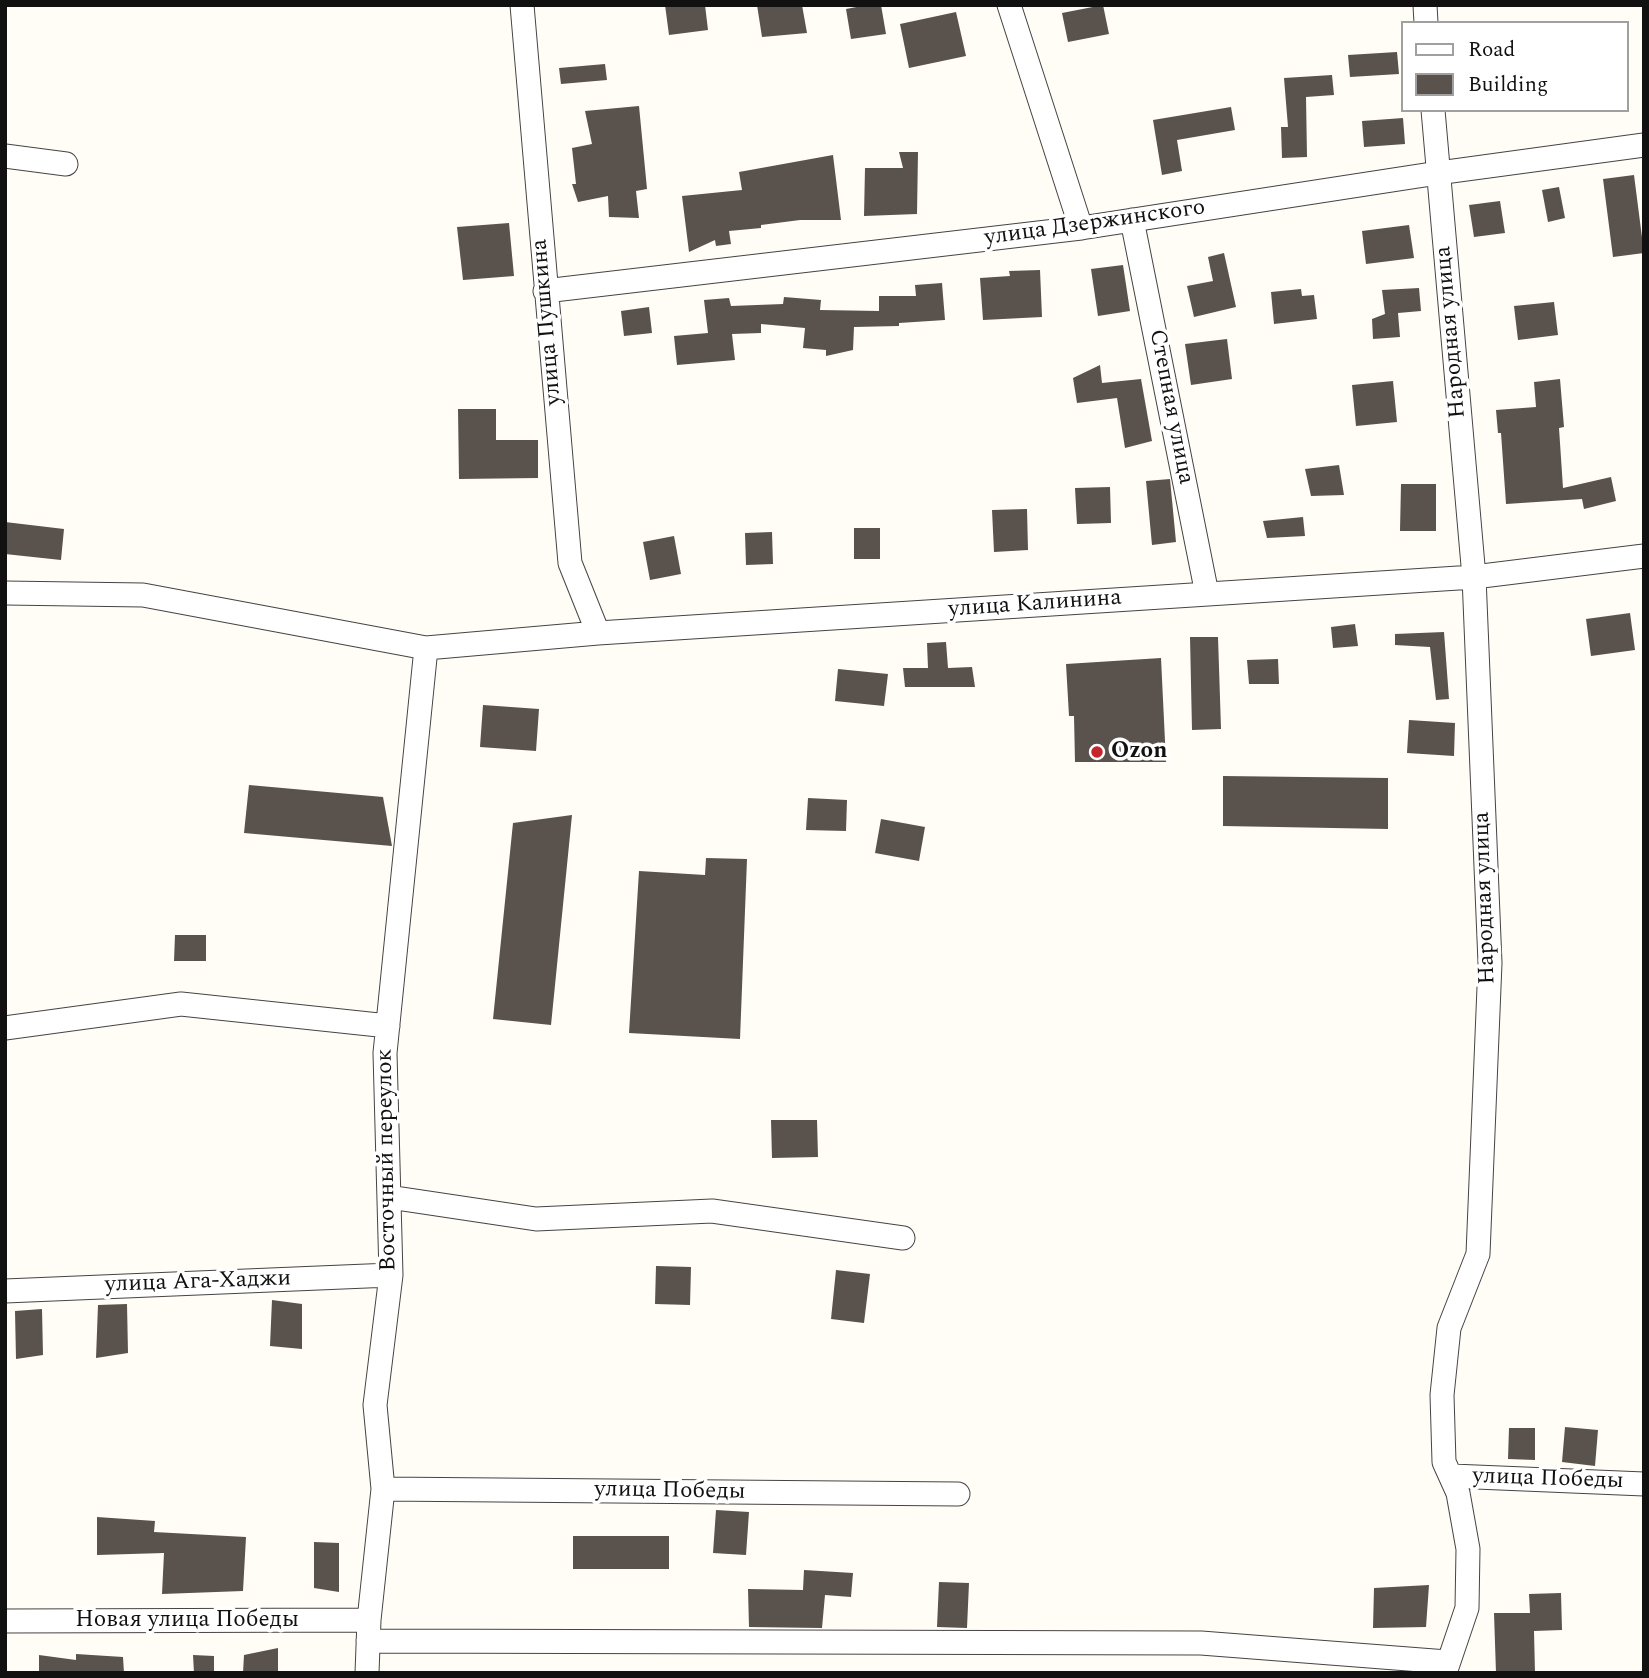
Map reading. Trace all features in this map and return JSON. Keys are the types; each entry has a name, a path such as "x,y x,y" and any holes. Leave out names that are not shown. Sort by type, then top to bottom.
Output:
{"street":[{"name":"улица Пушкина","path":"522,5 570,563 598,633"},
{"path":"1009,5 1082,229"},
{"name":"Народная улица","path":"1433,112 1474,577 1490,962 1478,1254 1449,1328 1442,1395 1444,1462 1452,1476 1468,1549 1467,1608 1446,1667"},
{"name":"улица Дзержинского","path":"545,291 1082,229 1438,173 1644,145"},
{"path":"5,156 66,164"},
{"name":"Степная улица","path":"1132,220 1207,594"},
{"name":"улица Калинина","path":"5,593 143,595 426,648 598,633 1474,577 1644,556"},
{"name":"Восточный переулок","path":"367,1673 368,1630 383,1489 375,1405 391,1275 385,1053 426,648"},
{"path":"5,1028 181,1004 387,1026"},
{"path":"389,1198 536,1219 712,1212 903,1238"},
{"name":"улица Ага-Хаджи","path":"5,1291 391,1275"},
{"name":"улица Победы","path":"1452,1476 1644,1484"},
{"name":"улица Победы","path":"383,1489 958,1494"},
{"name":"Новая улица Победы","path":"5,1621 368,1630 1201,1643 1446,1667"}],"building":[{"path":"665,5 705,5 708,30 669,35"},
{"path":"757,5 802,5 807,33 762,37"},
{"path":"881,5 886,34 851,39 846,9"},
{"path":"1103,5 1109,34 1068,42 1062,13"},
{"path":"956,12 966,56 909,68 900,24"},
{"path":"1397,52 1399,74 1350,77 1348,55"},
{"path":"605,64 607,80 561,84 559,68"},
{"path":"1332,75 1334,95 1306,97 1307,157 1282,158 1281,127 1288,127 1284,78"},
{"path":"639,106 647,189 636,191 639,218 609,217 608,196 578,202 572,184 576,184 572,148 592,144 585,111"},
{"path":"1231,107 1235,130 1177,140 1182,171 1162,175 1153,120"},
{"path":"1403,118 1405,144 1364,147 1362,121"},
{"path":"899,152 918,152 917,214 864,216 865,168 903,168"},
{"path":"833,155 841,220 800,220 729,231 731,244 716,246 715,240 689,252 682,196 742,190 739,172"},
{"path":"1634,175 1644,253 1613,257 1603,179"},
{"path":"1559,187 1565,218 1548,222 1542,190"},
{"path":"1500,201 1505,233 1474,237 1469,205"},
{"path":"509,223 514,276 463,280 457,227"},
{"path":"1409,225 1414,258 1366,264 1362,231"},
{"path":"1224,253 1236,307 1194,317 1187,286 1213,281 1208,257"},
{"path":"1123,265 1130,311 1098,316 1091,269"},
{"path":"1040,270 1042,317 983,320 980,278 1010,276 1009,271"},
{"path":"942,283 945,320 899,323 899,326 854,327 853,350 826,356 826,350 803,348 805,328 761,324 761,333 732,334 735,360 677,365 674,336 708,333 704,300 729,298 731,306 783,304 784,297 821,300 820,310 879,311 879,296 916,296 915,285"},
{"path":"1419,288 1421,311 1398,313 1400,337 1373,339 1372,319 1385,314 1382,290"},
{"path":"1301,289 1302,296 1314,295 1317,319 1274,324 1271,292"},
{"path":"1554,302 1558,335 1518,340 1514,306"},
{"path":"649,307 652,333 624,336 621,311"},
{"path":"1227,339 1232,379 1191,385 1185,344"},
{"path":"1100,365 1102,383 1141,379 1152,441 1125,448 1117,398 1077,403 1073,378"},
{"path":"1560,379 1564,427 1559,428 1563,488 1611,477 1616,501 1584,509 1582,499 1506,504 1501,433 1498,433 1496,410 1536,407 1534,382"},
{"path":"1393,381 1397,422 1356,426 1352,385"},
{"path":"458,409 496,409 496,440 538,440 538,478 459,479"},
{"path":"1339,465 1344,495 1311,496 1305,469"},
{"path":"1170,479 1176,542 1152,545 1146,481"},
{"path":"1401,484 1436,484 1436,531 1400,531"},
{"path":"1110,487 1111,523 1077,524 1075,488"},
{"path":"1027,509 1028,550 994,552 992,510"},
{"path":"1303,517 1305,536 1267,538 1263,521"},
{"path":"5,522 64,529 61,560 5,554"},
{"path":"854,528 880,528 880,559 854,559"},
{"path":"772,532 773,564 746,565 745,533"},
{"path":"674,536 681,574 650,580 643,542"},
{"path":"1630,613 1635,650 1591,656 1586,619"},
{"path":"1355,624 1358,646 1333,648 1331,627"},
{"path":"1444,632 1449,699 1436,700 1430,647 1395,645 1395,634"},
{"path":"1190,637 1218,637 1221,729 1192,730"},
{"path":"946,642 948,668 972,667 975,687 905,687 903,668 928,668 927,643"},
{"path":"1161,658 1166,762 1075,762 1074,716 1069,716 1066,664"},
{"path":"1278,659 1279,684 1249,684 1247,660"},
{"path":"838,669 888,674 884,706 835,701"},
{"path":"483,705 539,709 536,751 480,747"},
{"path":"1409,720 1455,723 1454,756 1407,753"},
{"path":"1223,776 1388,778 1388,829 1223,826"},
{"path":"249,785 383,797 392,846 244,833"},
{"path":"808,798 847,800 846,831 806,830"},
{"path":"572,815 551,1025 493,1019 513,823"},
{"path":"881,819 925,827 919,861 875,853"},
{"path":"706,858 747,859 740,1039 629,1033 639,871 705,875"},
{"path":"175,935 206,935 206,961 174,961"},
{"path":"771,1120 817,1120 818,1157 772,1158"},
{"path":"656,1266 691,1267 690,1305 655,1304"},
{"path":"836,1270 870,1274 864,1323 831,1319"},
{"path":"272,1300 302,1304 302,1349 270,1346"},
{"path":"127,1304 128,1353 96,1358 98,1305"},
{"path":"42,1309 43,1355 16,1359 15,1311"},
{"path":"1565,1427 1598,1430 1595,1466 1562,1462"},
{"path":"1509,1428 1535,1428 1535,1460 1508,1459"},
{"path":"716,1510 749,1512 746,1555 713,1553"},
{"path":"97,1517 155,1521 154,1532 246,1537 243,1591 162,1594 164,1553 97,1555"},
{"path":"573,1536 669,1536 669,1569 573,1569"},
{"path":"314,1542 339,1543 339,1592 314,1588"},
{"path":"804,1570 853,1573 851,1597 825,1595 822,1628 749,1627 748,1589 803,1590"},
{"path":"939,1582 969,1583 967,1628 937,1627"},
{"path":"1429,1585 1426,1627 1373,1628 1374,1588"},
{"path":"1561,1593 1562,1630 1534,1631 1535,1673 1496,1673 1494,1613 1530,1613 1529,1594"},
{"path":"278,1648 278,1673 243,1673 244,1655"},
{"path":"76,1654 123,1657 124,1673 39,1673 39,1655 76,1660"},
{"path":"193,1655 214,1656 214,1673 194,1673"}],"place":[{"name":"Ozon","path":"1097,752"}]}
